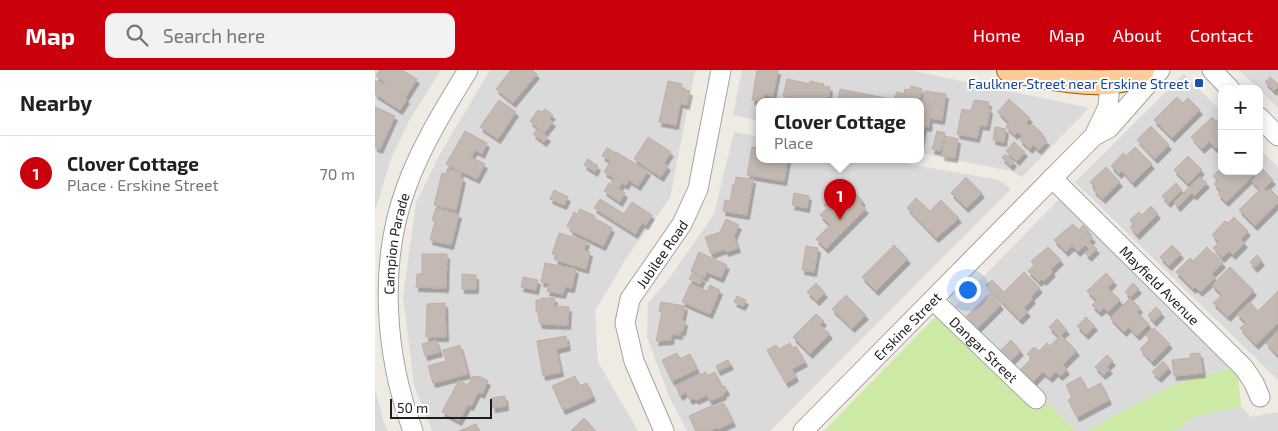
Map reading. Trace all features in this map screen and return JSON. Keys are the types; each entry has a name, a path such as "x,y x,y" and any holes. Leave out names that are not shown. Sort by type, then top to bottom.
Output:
{"main road":[{"path":"1009,70 1050,78 1125,77"}],"street":[{"name":"Campion Parade","path":"413,431 402,401 396,374 389,321 389,267 398,213 406,187 428,138 468,70"},
{"name":"Jubilee Road","path":"664,431 633,361 625,323 630,299 682,224 698,189 721,70"},
{"name":"Erskine Street","path":"803,431 1094,136 1109,128 1161,70"},
{"path":"1212,70 1227,85"},
{"path":"1123,113 1125,77"},
{"name":"Erskine Street","path":"1094,136 1125,77"},
{"path":"1263,122 1278,136"},
{"name":"Mayfield Avenue","path":"1053,178 1244,368 1254,383 1260,397"},
{"name":"Dangar Street","path":"933,300 1035,399"}],"shaded area":[{"path":"375,70 441,70 410,119 392,156 375,211"},
{"path":"490,70 695,70 670,198 625,260 595,311 598,362 638,431 432,431 414,385 403,297 416,203 440,154"},
{"path":"742,70 909,70 1089,108 1022,177 1011,171 924,154 924,98 756,98 756,120 733,115"},
{"path":"1239,70 1278,70 1278,108 1263,93 1263,85 1255,85"},
{"path":"1184,74 1218,108 1218,175 1263,175 1263,153 1278,167 1278,380 1075,182"},
{"path":"734,132 756,136 756,163 903,163 999,180 1011,189 770,431 687,431 669,396 647,337 648,303 671,276 714,214"},
{"path":"1060,198 1233,367 1170,386 1087,431 1076,431 953,308"},
{"path":"375,388 384,423 388,431 375,431"},
{"path":"1241,407 1251,417 1278,412 1278,431 1176,431 1192,417"}],"green space":[{"path":"937,315 1034,411 1045,401 1076,431 824,431"},
{"path":"1233,367 1238,374 1241,407 1192,417 1176,431 1087,431 1170,386"}],"building":[{"path":"380,70 402,70 417,79 400,110 375,94 375,80 383,85 385,82 376,76"},
{"path":"511,70 532,70 537,74 513,103 496,89"},
{"path":"757,70 778,70 773,96 764,94 763,98 752,100"},
{"path":"1270,77 1278,84 1274,91 1265,82"},
{"path":"787,79 810,84 810,81 830,87 828,98 793,98 783,96"},
{"path":"668,81 682,84 681,89 690,91 687,105 680,103 676,125 659,122"},
{"path":"911,86 922,89 920,98 894,98 897,92 904,94 905,89 910,90"},
{"path":"840,89 885,98 838,98"},
{"path":"925,91 946,94 942,120 930,118 929,127 924,126"},
{"path":"1177,97 1183,103 1188,98 1200,110 1172,138 1154,120"},
{"path":"1009,99 1030,118 1026,123 1031,127 1033,125 1043,134 1041,136 1047,141 1039,150 1033,145 1030,149 1020,140 1023,136 1018,132 1015,135 1006,127 1009,123 998,112"},
{"path":"499,100 516,112 498,139 480,127"},
{"path":"974,100 989,102 988,109 990,109 987,126 980,125 977,138 957,134 962,109 971,111"},
{"path":"375,107 395,116 380,149 375,147"},
{"path":"545,109 553,115 549,119 553,122 544,133 530,121 538,110 542,112"},
{"path":"1212,117 1216,121 1218,119 1218,147 1216,149 1209,142 1202,149 1191,137"},
{"path":"1151,126 1169,145 1155,159 1137,140"},
{"path":"995,127 1006,129 1004,142 993,140"},
{"path":"537,129 548,137 544,142 533,134"},
{"path":"465,131 487,143 482,154 475,150 471,157 485,164 477,179 446,164"},
{"path":"937,131 945,133 940,151 932,149"},
{"path":"945,136 958,139 955,158 942,156"},
{"path":"648,137 671,152 664,163 668,166 661,177 634,159"},
{"path":"1014,142 1025,152 1017,161 1006,151"},
{"path":"752,147 756,148 756,163 787,163 784,181 747,175"},
{"path":"1135,147 1152,164 1133,183 1122,171 1119,174 1111,166 1123,153 1126,156"},
{"path":"607,148 648,171 638,186 629,180 626,185 622,183 619,188 611,182 614,178 604,172 611,161 602,156"},
{"path":"1005,154 1014,162 1011,166 1002,158"},
{"path":"1188,156 1202,170 1188,184 1174,170"},
{"path":"588,159 598,166 595,172 584,165"},
{"path":"1106,167 1120,182 1103,199 1093,190 1096,188 1090,182"},
{"path":"447,169 461,172 460,177 463,178 456,210 434,205 442,173 446,174"},
{"path":"1263,169 1273,180 1264,189 1267,191 1270,189 1278,197 1278,203 1255,226 1239,210 1260,189 1251,181 1257,175 1263,175"},
{"path":"1218,171 1218,175 1254,175 1226,202 1218,194 1221,191 1214,184 1218,181 1213,176"},
{"path":"736,177 753,179 747,215 723,211 725,200 730,201"},
{"path":"966,177 982,193 966,208 951,193"},
{"path":"1200,177 1207,183 1194,196 1192,193 1178,207 1174,202"},
{"path":"609,183 625,193 620,202 604,191"},
{"path":"1176,183 1182,190 1168,203 1162,196"},
{"path":"843,186 849,192 852,190 863,201 860,204 866,209 826,249 816,239 830,225 820,215 827,208 824,205"},
{"path":"554,190 568,197 564,205 550,199"},
{"path":"794,193 809,196 807,208 792,205"},
{"path":"916,198 930,211 941,200 959,218 936,238 907,208"},
{"path":"600,199 624,214 632,202 652,215 646,225 642,223 635,234 594,208"},
{"path":"1151,206 1158,214 1137,235 1130,227 1133,224 1130,220 1139,212 1142,215"},
{"path":"436,208 459,214 451,245 430,240 435,221 432,220"},
{"path":"580,209 595,216 594,218 612,228 603,246 570,230 571,228 567,226 574,212 577,214"},
{"path":"1234,217 1248,231 1241,239 1245,243 1233,255 1229,251 1222,258 1213,248 1219,242 1212,235 1225,221 1228,223"},
{"path":"726,219 739,225 734,236 738,248 726,252 725,249 711,254 705,237 720,232"},
{"path":"1073,224 1079,230 1083,225 1089,231 1087,233 1093,238 1089,242 1097,249 1089,257 1085,253 1089,249 1085,245 1078,252 1072,246 1066,252 1054,240"},
{"path":"559,233 587,241 584,250 590,252 586,269 555,260 557,255 552,254"},
{"path":"894,245 908,259 876,291 862,277"},
{"path":"1172,245 1181,254 1169,266 1160,257"},
{"path":"806,246 818,248 814,272 802,270"},
{"path":"1048,247 1061,260 1044,281 1042,279 1039,282 1028,271 1034,265 1031,261"},
{"path":"1207,247 1223,263 1212,274 1215,278 1200,292 1195,287 1193,289 1176,272 1190,258 1193,261"},
{"path":"699,252 727,265 721,278 707,272 705,277 691,271"},
{"path":"422,254 447,254 446,288 416,287 417,274 422,274"},
{"path":"1257,255 1262,261 1255,268 1250,262"},
{"path":"545,263 576,269 572,288 565,287 563,294 547,291 549,283 541,282"},
{"path":"1230,267 1254,291 1228,317 1213,303 1222,295 1212,285"},
{"path":"1024,272 1040,288 1024,308 1028,312 1020,320 986,285 992,280 1004,292"},
{"path":"692,273 703,278 700,284 689,279"},
{"path":"1106,273 1114,281 1108,288 1120,300 1108,312 1104,308 1099,312 1092,305 1097,301 1087,291"},
{"path":"462,274 476,275 476,289 462,289"},
{"path":"523,277 538,280 536,290 521,287"},
{"path":"816,283 825,293 817,301 807,292"},
{"path":"1133,283 1139,289 1130,297 1125,292"},
{"path":"690,284 707,291 710,285 720,290 710,314 682,302"},
{"path":"1278,291 1278,323 1256,345 1240,328 1246,323 1237,314 1250,302 1258,311"},
{"path":"990,293 1001,305 976,330 965,318"},
{"path":"846,295 866,315 852,328 832,309"},
{"path":"737,296 746,300 743,306 734,302"},
{"path":"541,298 555,298 554,306 569,307 568,325 540,324 539,312 536,312 536,300 541,300"},
{"path":"1130,298 1140,308 1137,312 1149,324 1137,336 1129,327 1124,332 1110,318"},
{"path":"661,302 685,306 682,321 685,321 680,335 672,334 671,340 656,341 662,312 659,311"},
{"path":"445,303 446,337 426,337 427,304"},
{"path":"1156,307 1162,313 1154,322 1148,315"},
{"path":"816,314 824,321 820,325 830,334 810,354 793,337"},
{"path":"1086,317 1095,326 1086,335 1077,326"},
{"path":"1057,319 1067,330 1061,335 1077,351 1063,365 1067,370 1060,376 1056,372 1050,378 1043,372 1031,384 1018,372 1032,358 1027,354 1034,347 1039,351 1047,343 1050,346 1059,337 1049,327"},
{"path":"1154,328 1170,344 1152,362 1140,349 1150,339 1146,335"},
{"path":"1278,331 1278,354 1277,355 1266,343"},
{"path":"566,336 568,346 556,349 561,372 543,376 537,341"},
{"path":"436,340 440,352 425,356 422,344"},
{"path":"1011,340 1021,351 1010,362 1000,351"},
{"path":"790,343 793,348 796,346 805,362 792,369 796,377 786,383 767,350 776,345 779,349"},
{"path":"460,345 468,374 433,383 428,366 446,361 443,350"},
{"path":"677,353 680,359 690,354 697,369 672,381 662,360"},
{"path":"1200,353 1203,373 1174,376 1172,360 1190,358 1190,354"},
{"path":"1107,355 1113,361 1107,367 1110,369 1103,375 1095,367"},
{"path":"728,360 731,365 718,371 716,366"},
{"path":"1163,361 1169,368 1159,378 1152,372"},
{"path":"706,372 707,376 715,372 722,387 725,386 727,391 723,393 724,395 710,401 707,395 696,400 694,398 690,400 686,392 680,396 676,386"},
{"path":"479,376 488,381 482,394 478,392 471,406 468,405 459,421 442,412 459,380 468,385 472,377"},
{"path":"575,376 579,386 587,383 593,397 563,410 552,386"},
{"path":"1081,377 1087,390 1101,383 1109,400 1077,417 1068,400 1072,398 1066,385"},
{"path":"505,396 506,406 493,408 491,398"},
{"path":"724,403 733,422 710,431 696,431 689,416 713,405 714,407"},
{"path":"584,418 596,431 571,431"},
{"path":"476,424 479,431 459,431"}],"place":[{"name":"Faulkner Street near Erskine Street","path":"1199,83"},
{"name":"Clover Cottage","path":"840,220"}]}
